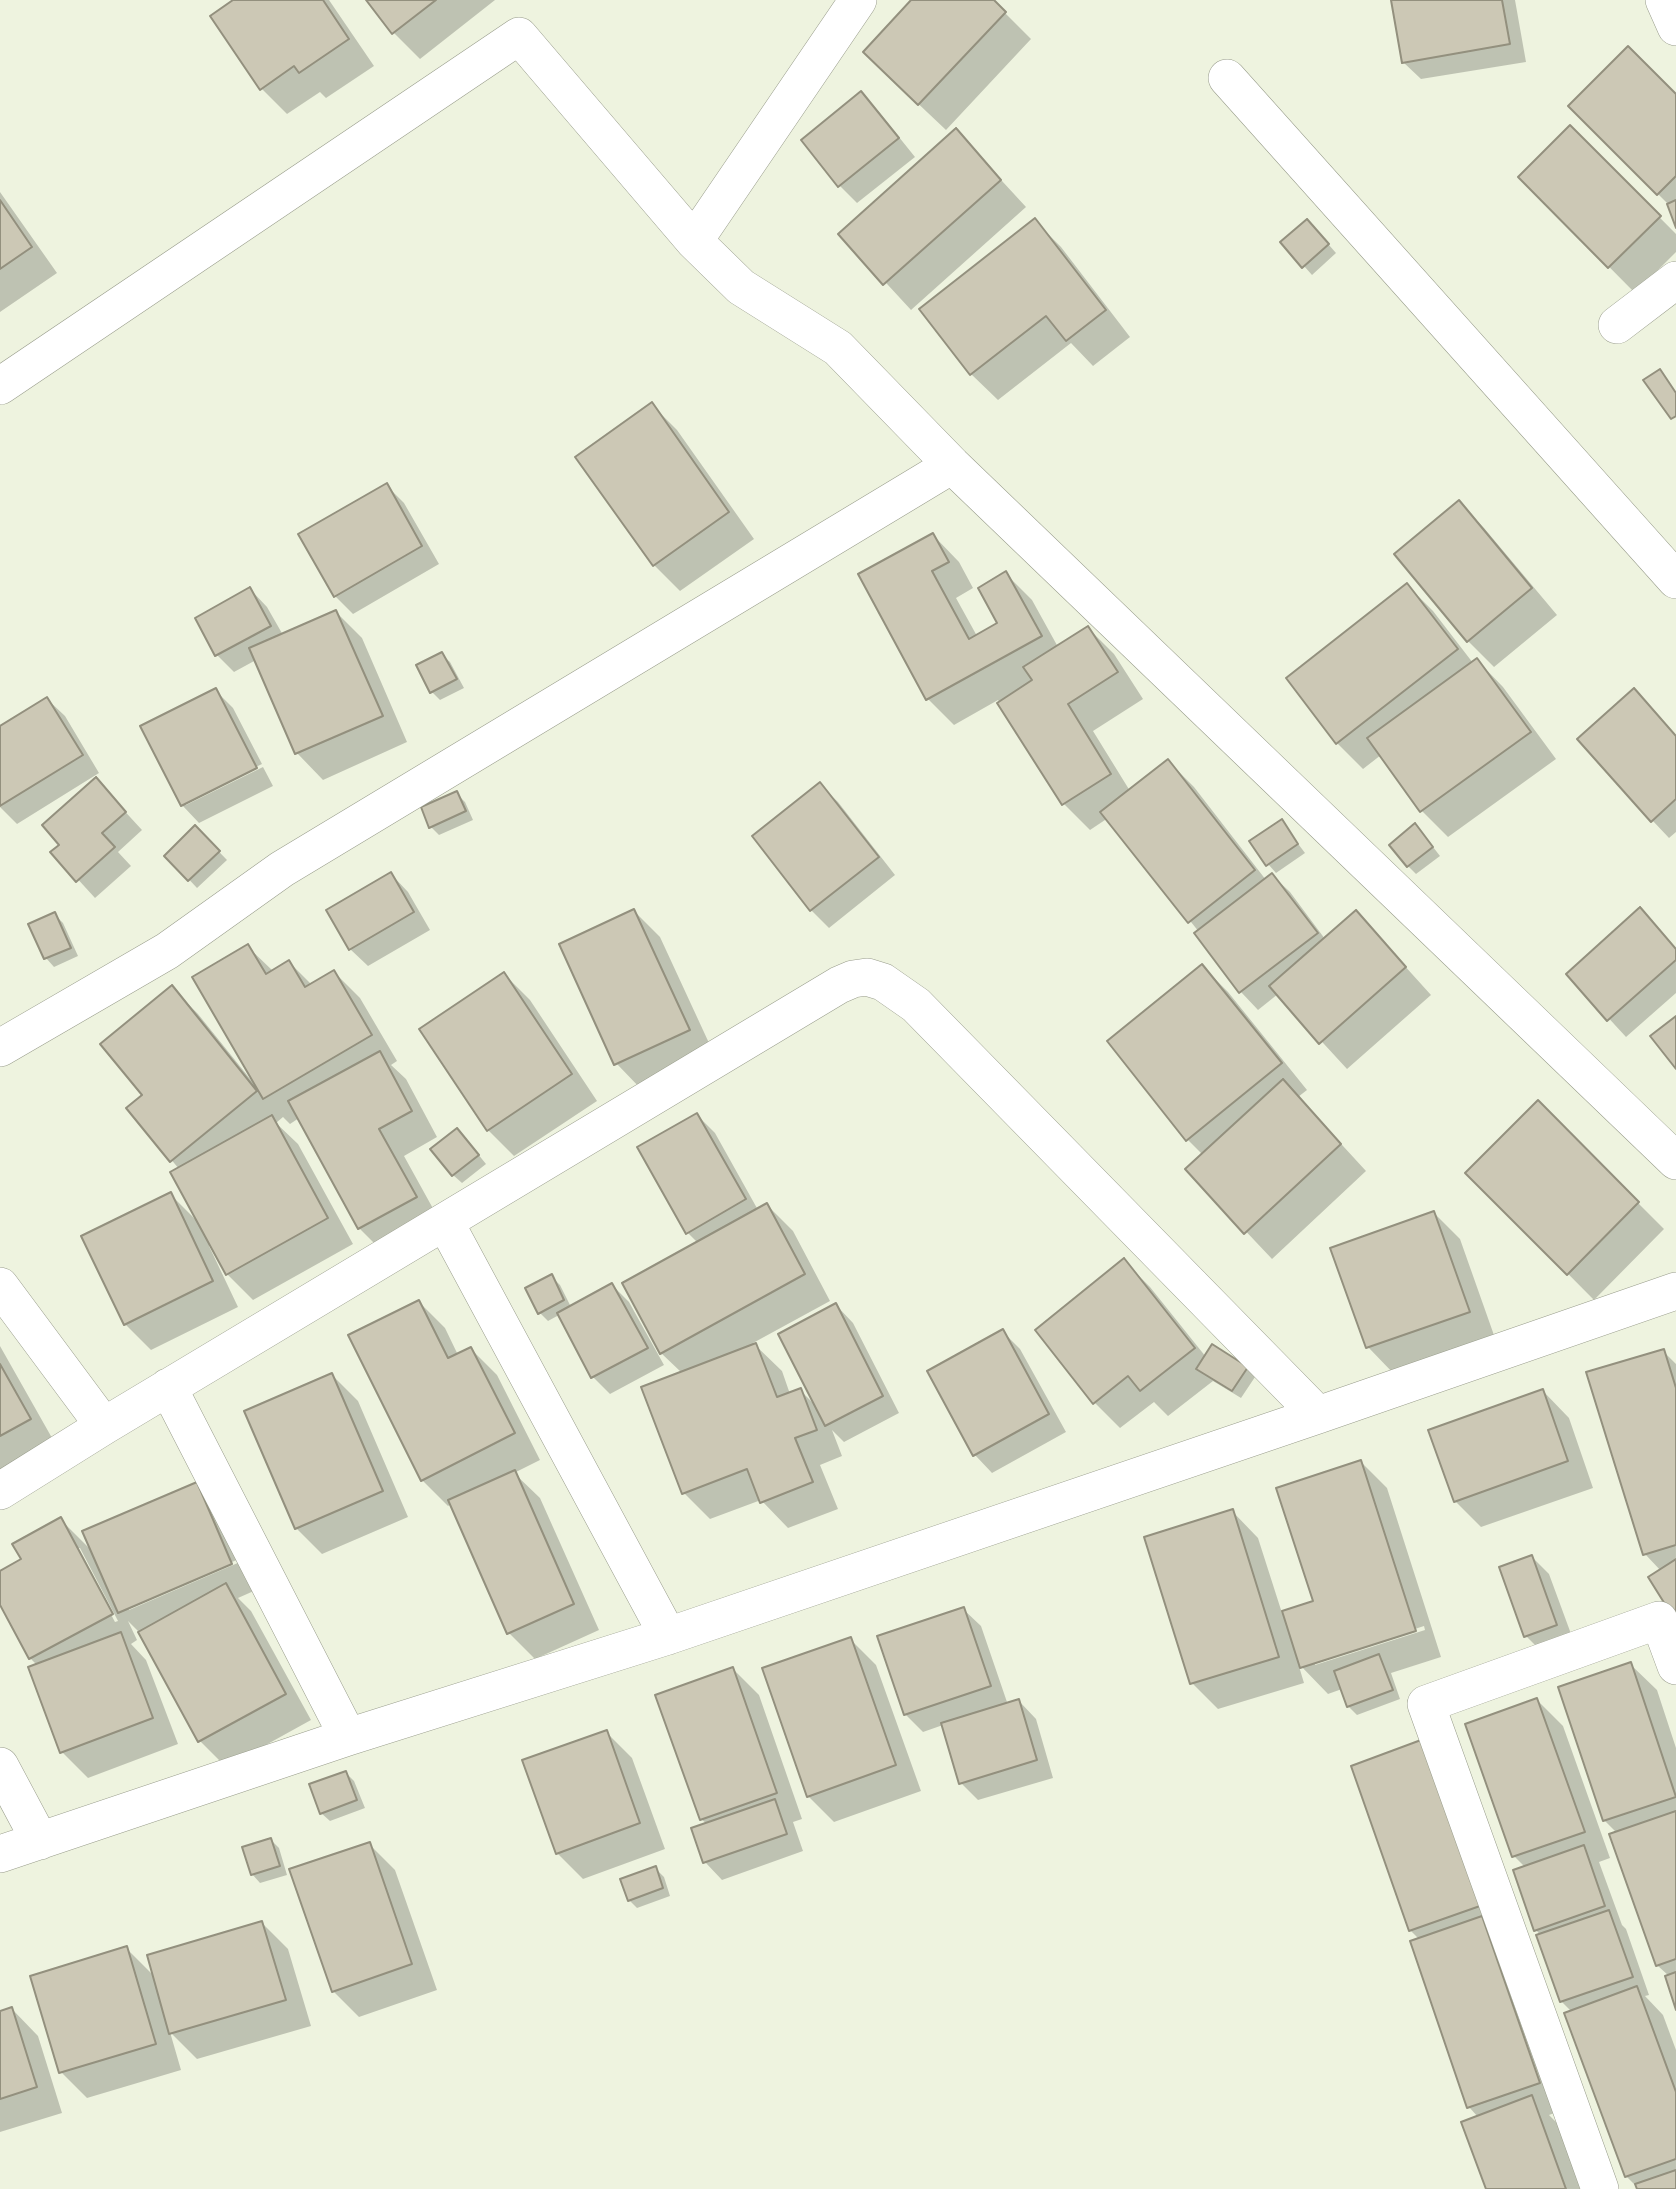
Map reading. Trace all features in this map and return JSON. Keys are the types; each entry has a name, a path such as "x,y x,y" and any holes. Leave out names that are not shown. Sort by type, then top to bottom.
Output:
{"street":[{"path":"694,241 858,0"},
{"path":"1664,0 1676,27"},
{"path":"0,386 519,36 694,241 741,287 838,348 953,465 1676,1161"},
{"path":"1227,78 1676,580"},
{"path":"1617,325 1676,280"},
{"path":"0,1048 167,951 282,869 953,465"},
{"path":"0,1491 168,1387 839,985 867,977 883,982 916,1005 1318,1415"},
{"path":"445,1222 668,1636"},
{"path":"0,1286 104,1426"},
{"path":"0,1854 348,1737 668,1636 1676,1291"},
{"path":"168,1387 348,1737"},
{"path":"1600,2189 1426,1704 1660,1620 1676,1666"},
{"path":"0,1766 40,1840"}],"building":[{"path":"233,0 323,0 349,39 299,73 294,66 260,90 210,16"},
{"path":"366,0 436,0 392,34"},
{"path":"911,0 994,0 1006,12 918,105 863,52"},
{"path":"1391,0 1502,0 1510,44 1402,63"},
{"path":"1628,46 1676,94 1676,176 1657,195 1568,106"},
{"path":"861,91 899,138 838,187 801,140"},
{"path":"1570,125 1661,216 1608,268 1518,177"},
{"path":"956,128 1001,180 883,285 838,234"},
{"path":"0,200 32,247 0,269"},
{"path":"1676,200 1676,228 1667,204"},
{"path":"1035,218 1106,310 1066,341 1046,316 970,375 919,309"},
{"path":"1307,219 1329,244 1302,268 1280,242"},
{"path":"1660,369 1676,393 1676,416 1671,419 1643,380"},
{"path":"652,402 729,512 653,566 575,457"},
{"path":"387,483 422,546 334,597 298,534"},
{"path":"1459,500 1532,588 1467,642 1394,554"},
{"path":"933,533 949,562 932,571 969,639 997,623 978,588 1006,571 1042,636 926,700 858,574"},
{"path":"1407,583 1458,649 1336,744 1286,678"},
{"path":"250,587 271,626 215,656 195,618"},
{"path":"336,610 383,716 295,754 249,648"},
{"path":"1088,626 1118,672 1068,704 1111,774 1062,805 997,703 1032,680 1023,667"},
{"path":"442,652 457,679 430,693 416,665"},
{"path":"1477,658 1531,732 1420,812 1367,738"},
{"path":"216,688 257,768 181,806 140,726"},
{"path":"1634,688 1676,736 1676,799 1651,822 1577,739"},
{"path":"47,697 83,755 0,806 0,726"},
{"path":"1168,759 1255,870 1188,923 1100,812"},
{"path":"96,777 126,812 102,833 115,847 76,882 50,852 59,845 42,825"},
{"path":"820,782 879,857 810,911 752,836"},
{"path":"457,791 466,811 429,828 421,807"},
{"path":"1282,819 1298,844 1266,866 1249,841"},
{"path":"1415,823 1433,847 1407,867 1389,845"},
{"path":"195,825 220,851 188,881 164,856"},
{"path":"391,872 414,912 349,950 326,910"},
{"path":"1272,873 1318,933 1239,993 1194,933"},
{"path":"1640,907 1676,949 1676,960 1607,1021 1566,974"},
{"path":"634,909 690,1030 614,1065 559,944"},
{"path":"1356,910 1406,967 1319,1044 1269,986"},
{"path":"55,912 71,948 44,959 28,924"},
{"path":"248,944 266,974 289,960 305,987 334,970 372,1035 263,1099 192,977"},
{"path":"1202,964 1282,1063 1186,1141 1107,1041"},
{"path":"504,972 572,1074 487,1131 419,1029"},
{"path":"172,985 257,1091 170,1162 126,1108 142,1095 100,1044"},
{"path":"1676,1016 1676,1069 1650,1036"},
{"path":"380,1051 412,1111 379,1129 417,1197 358,1229 288,1101"},
{"path":"1283,1079 1341,1144 1244,1234 1185,1169"},
{"path":"1538,1100 1639,1202 1567,1275 1465,1173"},
{"path":"697,1113 746,1199 686,1234 637,1147"},
{"path":"272,1115 328,1218 226,1275 170,1172"},
{"path":"457,1128 479,1155 452,1176 430,1149"},
{"path":"171,1192 213,1281 124,1325 81,1236"},
{"path":"767,1203 805,1274 660,1354 622,1283"},
{"path":"1434,1211 1470,1312 1366,1348 1330,1248"},
{"path":"1124,1258 1195,1348 1140,1391 1128,1376 1093,1404 1035,1330"},
{"path":"552,1274 564,1300 538,1314 525,1288"},
{"path":"612,1283 648,1348 591,1378 557,1313"},
{"path":"419,1300 448,1358 471,1347 515,1433 421,1481 348,1335"},
{"path":"836,1303 883,1396 825,1426 778,1334"},
{"path":"1003,1329 1049,1414 973,1456 927,1371"},
{"path":"756,1343 777,1397 801,1388 817,1430 795,1438 813,1482 760,1503 747,1469 682,1494 641,1387"},
{"path":"1212,1344 1248,1367 1232,1391 1196,1369"},
{"path":"1664,1349 1676,1388 1676,1545 1643,1555 1586,1372"},
{"path":"0,1364 31,1419 0,1436"},
{"path":"332,1373 383,1491 295,1529 244,1411"},
{"path":"1543,1389 1568,1461 1454,1502 1428,1430"},
{"path":"1361,1460 1416,1631 1300,1668 1282,1611 1313,1601 1276,1488"},
{"path":"515,1470 574,1604 507,1634 448,1500"},
{"path":"197,1482 232,1564 118,1613 82,1531"},
{"path":"1233,1509 1279,1657 1190,1684 1144,1537"},
{"path":"61,1517 113,1614 29,1659 0,1605 0,1571 21,1559 12,1544"},
{"path":"1532,1555 1557,1625 1524,1637 1499,1567"},
{"path":"1676,1559 1676,1615 1673,1617 1648,1577"},
{"path":"226,1583 286,1694 198,1742 138,1632"},
{"path":"964,1607 991,1686 904,1715 877,1636"},
{"path":"121,1632 153,1718 60,1753 28,1667"},
{"path":"851,1637 896,1765 807,1797 762,1668"},
{"path":"1379,1654 1393,1690 1347,1707 1334,1671"},
{"path":"1631,1662 1676,1797 1603,1821 1558,1687"},
{"path":"733,1667 777,1793 700,1820 655,1695"},
{"path":"1537,1698 1585,1832 1512,1857 1465,1724"},
{"path":"1019,1699 1037,1760 959,1784 941,1723"},
{"path":"607,1730 640,1823 556,1854 522,1760"},
{"path":"1421,1740 1480,1906 1409,1931 1351,1766"},
{"path":"346,1771 357,1800 320,1814 309,1784"},
{"path":"775,1799 787,1834 703,1863 691,1828"},
{"path":"1676,1811 1676,1959 1656,1966 1609,1834"},
{"path":"271,1838 280,1866 251,1875 242,1847"},
{"path":"370,1842 412,1964 332,1992 289,1869"},
{"path":"1584,1845 1605,1906 1534,1931 1513,1870"},
{"path":"656,1866 663,1888 628,1901 620,1879"},
{"path":"1609,1910 1633,1977 1560,2002 1536,1935"},
{"path":"1482,1916 1540,2083 1467,2108 1410,1941"},
{"path":"262,1921 286,2000 169,2034 147,1955"},
{"path":"127,1946 156,2044 59,2073 30,1976"},
{"path":"1676,1972 1676,2010 1665,1976"},
{"path":"1637,1986 1676,2092 1676,2159 1625,2177 1564,2013"},
{"path":"12,2007 37,2087 0,2099 0,2011"},
{"path":"1532,2095 1566,2189 1486,2189 1461,2122"},
{"path":"1676,2170 1676,2189 1637,2189 1635,2184"}]}
